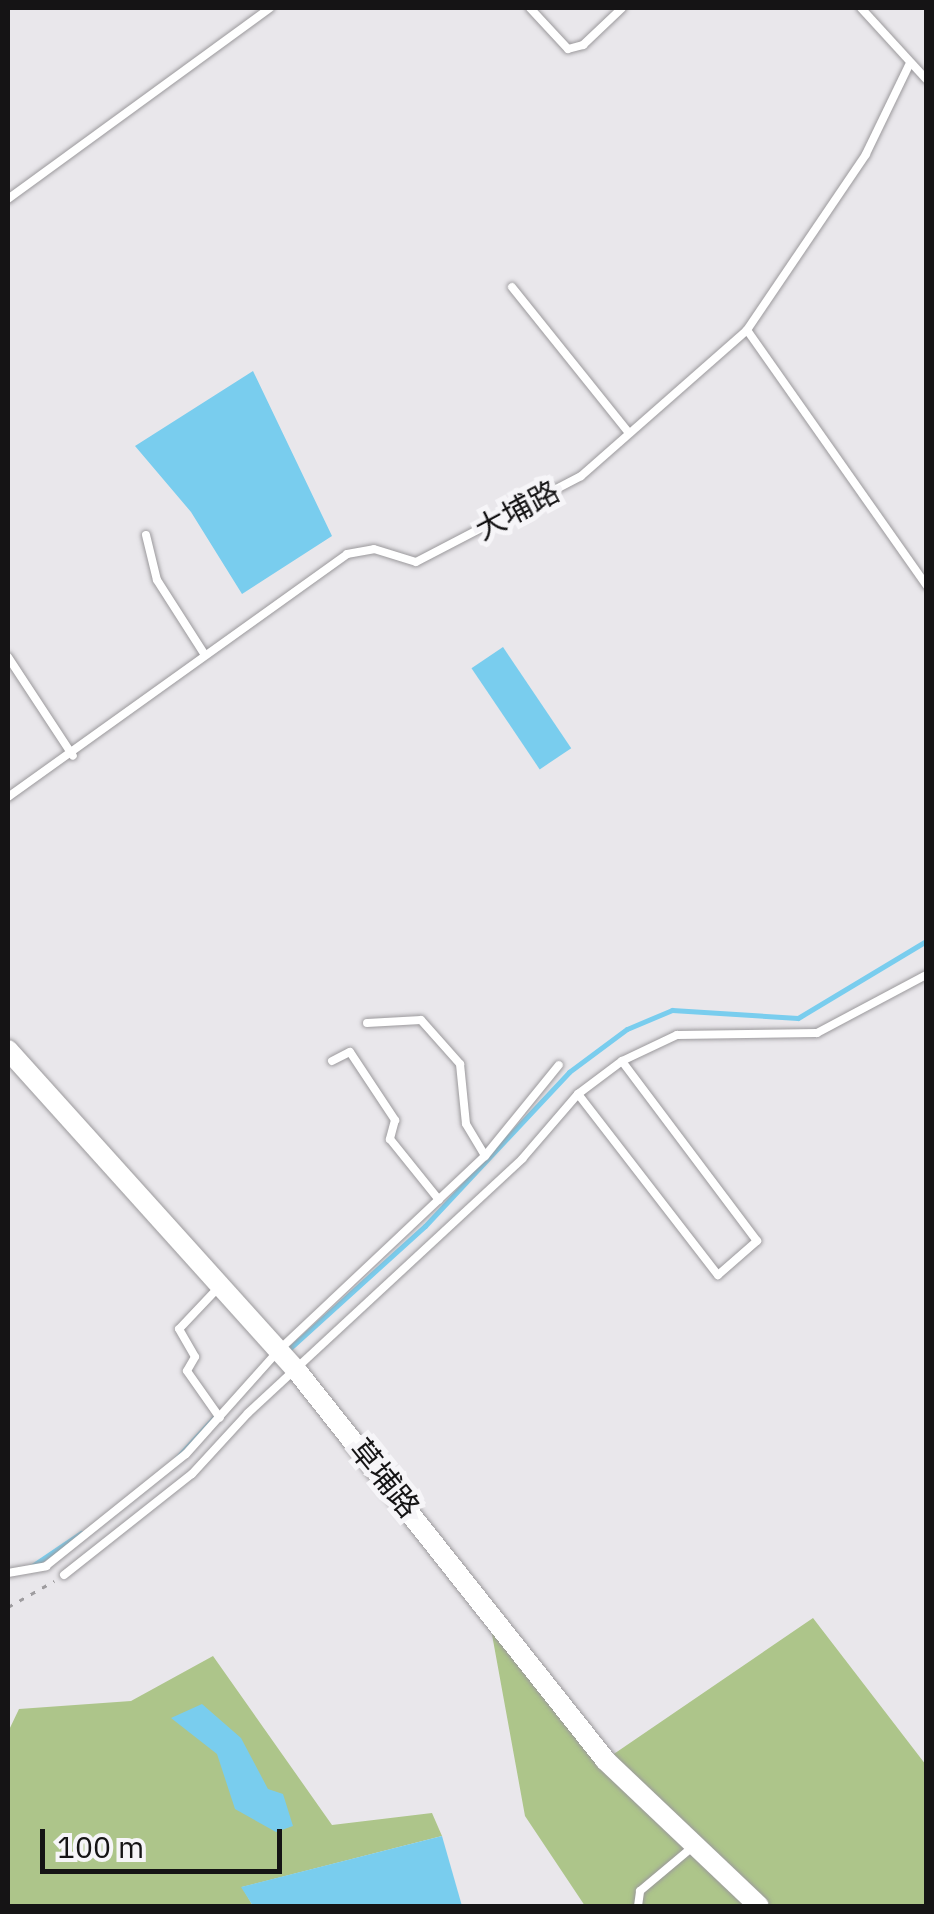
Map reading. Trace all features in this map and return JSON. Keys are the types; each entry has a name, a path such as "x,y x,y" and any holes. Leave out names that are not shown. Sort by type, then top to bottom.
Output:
{"street":[{"name":"草埔路","path":"8,1050 297,1371 604,1760 690,1849 759,1906"}],"lane":[{"path":"8,198 270,8"},
{"path":"530,8 568,49 583,46 622,8"},
{"path":"861,8 909,65 926,79"},
{"name":"大埔路","path":"8,796 72,756 204,655 348,554 374,549 416,562 582,476 748,330 866,154 909,65"},
{"path":"512,287 628,432"},
{"path":"748,330 926,585"},
{"path":"146,536 157,580 204,655"},
{"path":"8,657 72,756"},
{"path":"64,1576 192,1474 522,1158 578,1094 622,1061 677,1035 817,1033 926,975"},
{"path":"367,1022 421,1020 460,1064 466,1124 485,1156"},
{"path":"332,1061 350,1052 395,1120 390,1139 439,1200"},
{"path":"578,1094 718,1276 758,1241 622,1061"},
{"path":"8,1573 46,1566 220,1418 279,1350 485,1156 559,1064"},
{"path":"220,1286 180,1329 194,1357 187,1371 220,1418"},
{"path":"638,1906 640,1891 690,1849"}],"path":[{"path":"8,1607 64,1576"}],"green space":[{"path":"487,1607 605,1760 813,1618 926,1765 926,1906 585,1906 525,1816"},
{"path":"213,1656 332,1825 432,1813 442,1836 242,1887 253,1906 8,1906 8,1732 19,1709 131,1701"}],"water":[{"path":"253,371 332,536 242,594 191,512 135,446"},
{"path":"503,647 571,748 540,769 471,668"},
{"path":"202,1704 241,1738 268,1789 283,1794 293,1826 276,1832 235,1809 217,1754 171,1718"},
{"path":"442,1836 462,1906 253,1906 241,1887"}],"waterway":[{"path":"287,1351 425,1226 569,1072 627,1029 672,1010 798,1018 926,941"},
{"path":"176,1459 219,1412"},
{"path":"32,1566 81,1533"}]}
